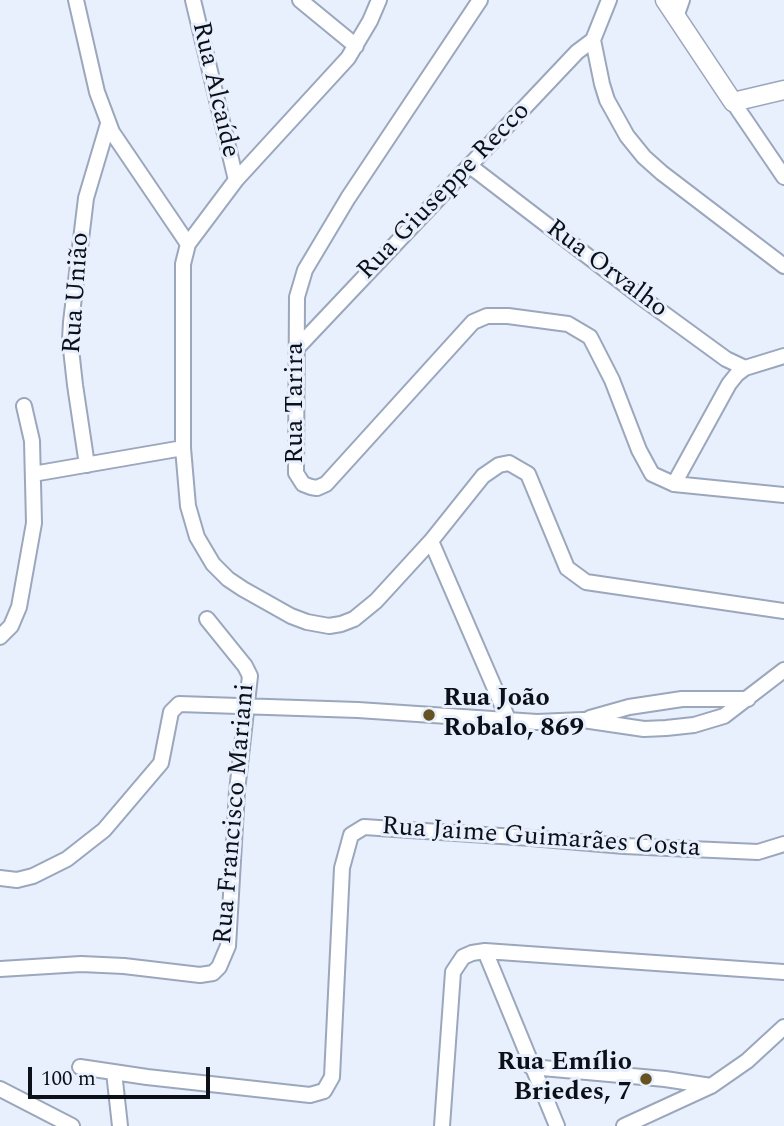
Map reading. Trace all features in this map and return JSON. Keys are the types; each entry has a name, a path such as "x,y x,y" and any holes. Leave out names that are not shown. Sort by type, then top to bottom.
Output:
{"street":[{"path":"76,0 97,92 108,124 188,244"},
{"name":"Rua Alcaíde","path":"193,0 236,180"},
{"path":"300,0 356,46"},
{"path":"379,0 348,58 236,180 188,244 183,264 183,448 190,514 197,537 213,564 243,589 299,619 329,626 354,619 376,601 431,541 483,476 499,465 509,463 528,474 568,568 586,582 784,611"},
{"name":"Rua Tarira","path":"480,0 348,198 313,255 300,284 297,297 296,473 303,484 311,487 317,488 326,484 473,322 487,316 552,320 568,324 590,337 612,380 645,462 652,474 674,484"},
{"path":"610,0 593,40 607,100 626,136 673,182 784,266"},
{"path":"665,0 679,9 733,102 784,177"},
{"name":"Rua Giuseppe Recco","path":"298,347 577,52 593,40"},
{"path":"733,102 784,90"},
{"name":"Rua União","path":"87,466 70,333 86,198 108,124"},
{"name":"Rua Orvalho","path":"470,166 641,297 726,359 745,368"},
{"path":"784,356 745,368 729,384 674,484 784,494"},
{"path":"0,637 11,626 19,607 34,523 32,441 24,406"},
{"path":"33,474 183,448"},
{"path":"431,541 508,719"},
{"name":"Rua Francisco Mariani","path":"0,969 81,964 200,975 213,973 219,967 228,946 237,791 250,677 207,619"},
{"path":"0,878 17,880 33,876 67,859 104,830 161,763 170,715 173,708 179,704 247,705 537,722 583,720 644,729 676,727 713,720 733,710 784,670"},
{"path":"583,720 629,707 682,699 748,699"},
{"name":"Rua Jaime Guimarães Costa","path":"114,1072 310,1095 324,1091 332,1077 342,868 351,835 364,827 624,846 758,852 784,844"},
{"path":"485,951 557,1126"},
{"path":"442,1126 453,972 463,957 485,951 784,972"},
{"path":"624,1126 711,1086 747,1061 784,1027"},
{"path":"80,1067 114,1072 120,1126"},
{"path":"531,1067 665,1079 711,1086"},
{"path":"0,1089 72,1126"}],"place":[{"name":"Rua João Robalo, 869","path":"429,715"},
{"name":"Rua Emílio Briedes, 7","path":"646,1079"}]}
